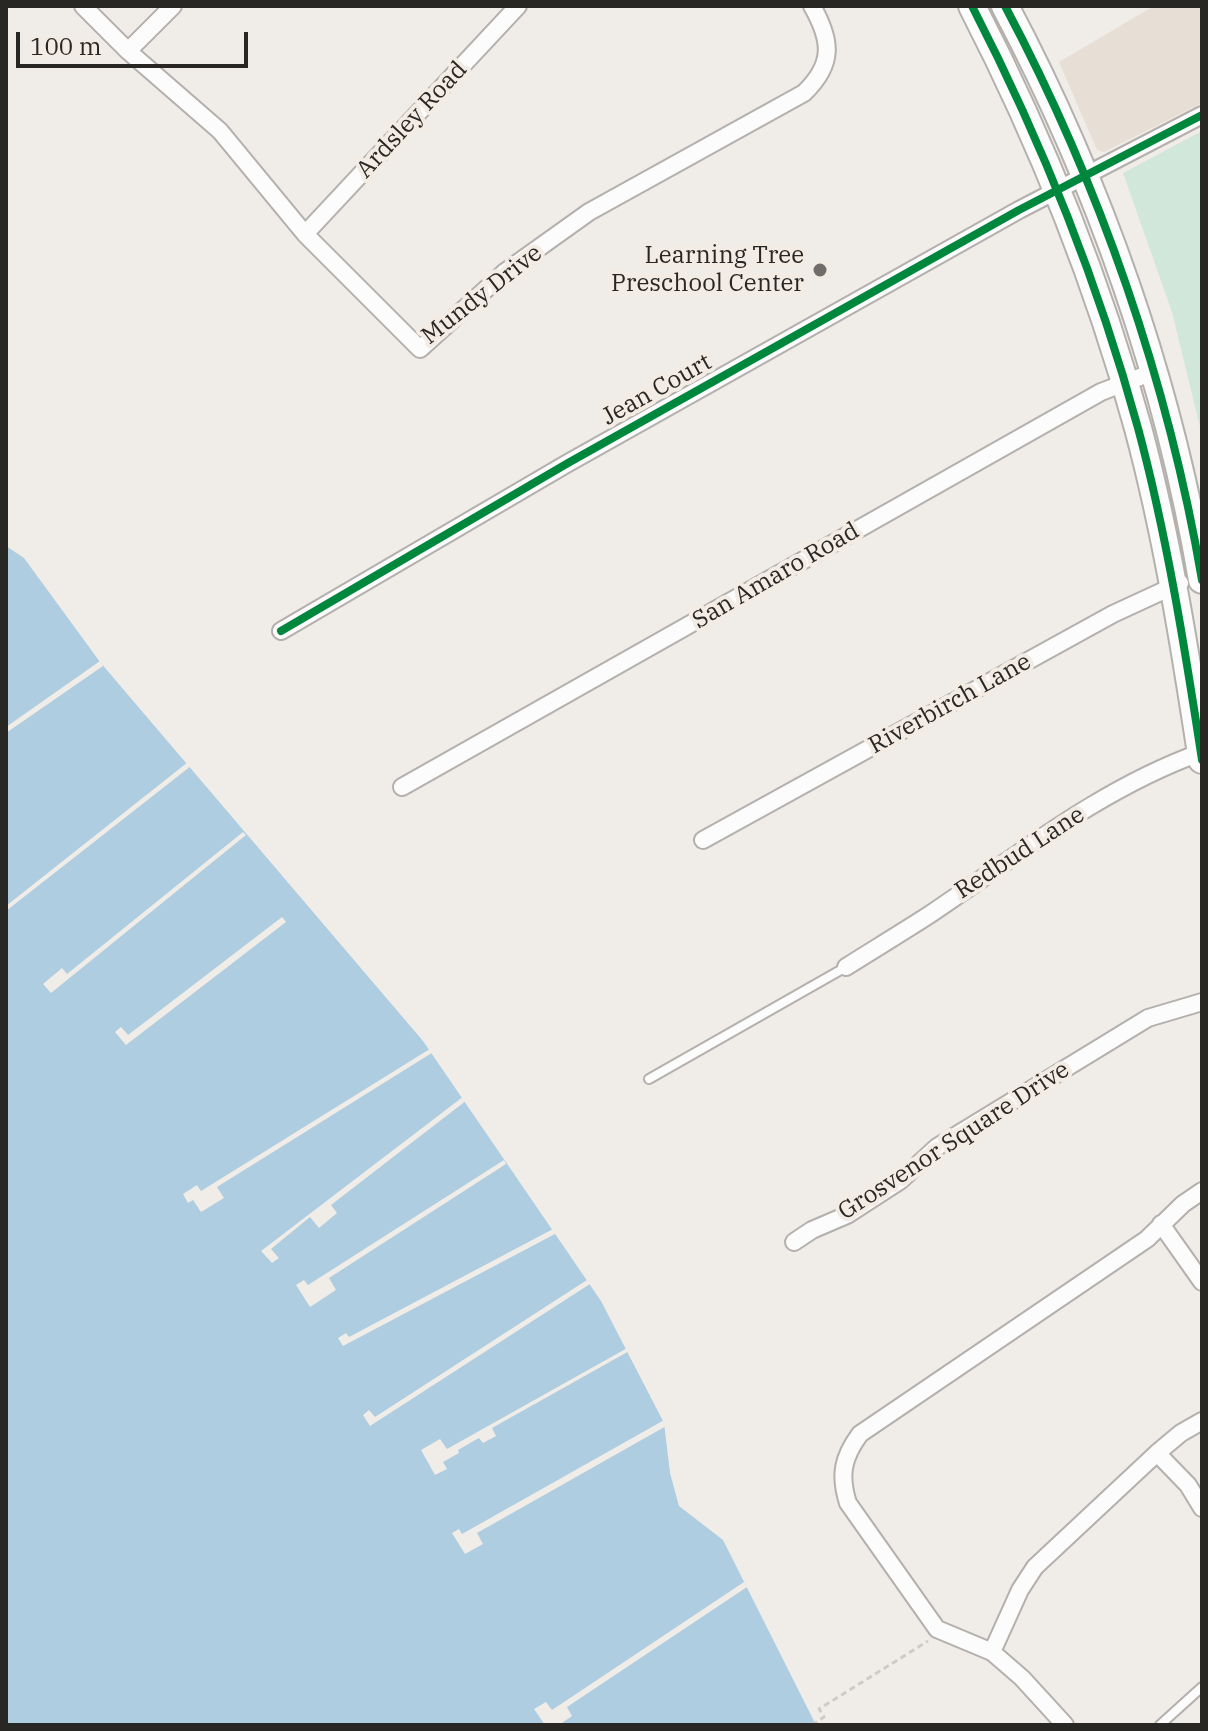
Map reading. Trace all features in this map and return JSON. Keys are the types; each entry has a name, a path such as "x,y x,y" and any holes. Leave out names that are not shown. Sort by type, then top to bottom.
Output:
{"main road":[{"path":"972,6 1029,121 1103,314 1156,503 1202,755"},
{"path":"1005,6 1040,73 1085,174 1115,255 1187,484 1202,578"}],"street":[{"name":"Mundy Drive","path":"83,6 128,51 220,131 305,234 420,349 505,272 589,212 804,93 818,80 826,62 827,37 812,6"},
{"path":"128,51 173,6"},
{"name":"Ardsley Road","path":"305,234 518,6"},
{"name":"Jean Court","path":"281,631 581,455 1057,189 1202,115"},
{"name":"San Amaro Road","path":"402,787 1087,399 1153,372"},
{"name":"Riverbirch Lane","path":"703,840 1100,621 1172,586 1202,578"},
{"name":"Redbud Lane","path":"846,967 928,915 1032,842 1128,784 1202,755"},
{"name":"Grosvenor Square Drive","path":"794,1242 812,1230 847,1215 901,1180 937,1147 1148,1018 1202,1002"},
{"path":"1065,1725 1022,1678 992,1652 948,1635 929,1620 848,1503 842,1485 843,1467 849,1450 860,1434 1147,1239 1183,1204 1202,1191"},
{"path":"1161,1224 1202,1282"},
{"path":"992,1652 1020,1590 1035,1567 1157,1453 1202,1421"},
{"path":"1157,1453 1188,1485 1202,1508"}],"lane":[{"path":"649,1079 846,967"},
{"path":"1160,1725 1202,1687"}],"path":[{"path":"812,1725 824,1717 819,1709 927,1643 931,1636"}],"shaded area":[{"path":"1154,6 1202,6 1202,103 1104,152 1097,150 1059,62"}],"green space":[{"path":"1202,131 1202,435 1172,312 1123,173"}],"water":[{"path":"6,546 24,558 100,662 423,1041 601,1301 664,1423 670,1473 679,1506 723,1540 816,1725 6,1725"}],"pier":[{"path":"100,661 103,666 6,733 6,727"},
{"path":"188,762 191,766 6,911 6,906"},
{"path":"243,832 246,835 51,993 43,984 62,968 67,974"},
{"path":"282,917 286,922 126,1045 115,1032 121,1027 128,1035"},
{"path":"433,1047 435,1051 217,1187 224,1198 201,1212 193,1200 188,1203 183,1194 197,1185 201,1191"},
{"path":"464,1096 467,1100 331,1205 337,1213 319,1228 310,1217 271,1249 279,1258 272,1263 261,1251"},
{"path":"504,1160 506,1164 329,1278 336,1290 310,1307 296,1285 304,1280 308,1285"},
{"path":"553,1229 555,1234 343,1346 338,1338 346,1333 349,1337"},
{"path":"590,1278 593,1282 370,1426 363,1415 369,1410 375,1417"},
{"path":"629,1347 631,1350 492,1428 496,1436 483,1443 479,1438 458,1450 459,1453 443,1462 447,1469 435,1475 421,1450 440,1439 447,1449"},
{"path":"666,1419 668,1425 477,1533 483,1544 465,1554 452,1533 459,1529 462,1534"},
{"path":"744,1582 747,1587 567,1707 572,1716 559,1725 545,1725 534,1709 546,1702 552,1710"}],"cycle path":[{"path":"972,6 1066,212 1122,373 1167,551 1202,760"},
{"path":"1005,6 1071,143 1126,286 1170,432 1202,580"},
{"path":"281,631 568,463 1019,210 1202,115"}],"place":[{"name":"Learning Tree Preschool Center","path":"820,270"}]}
